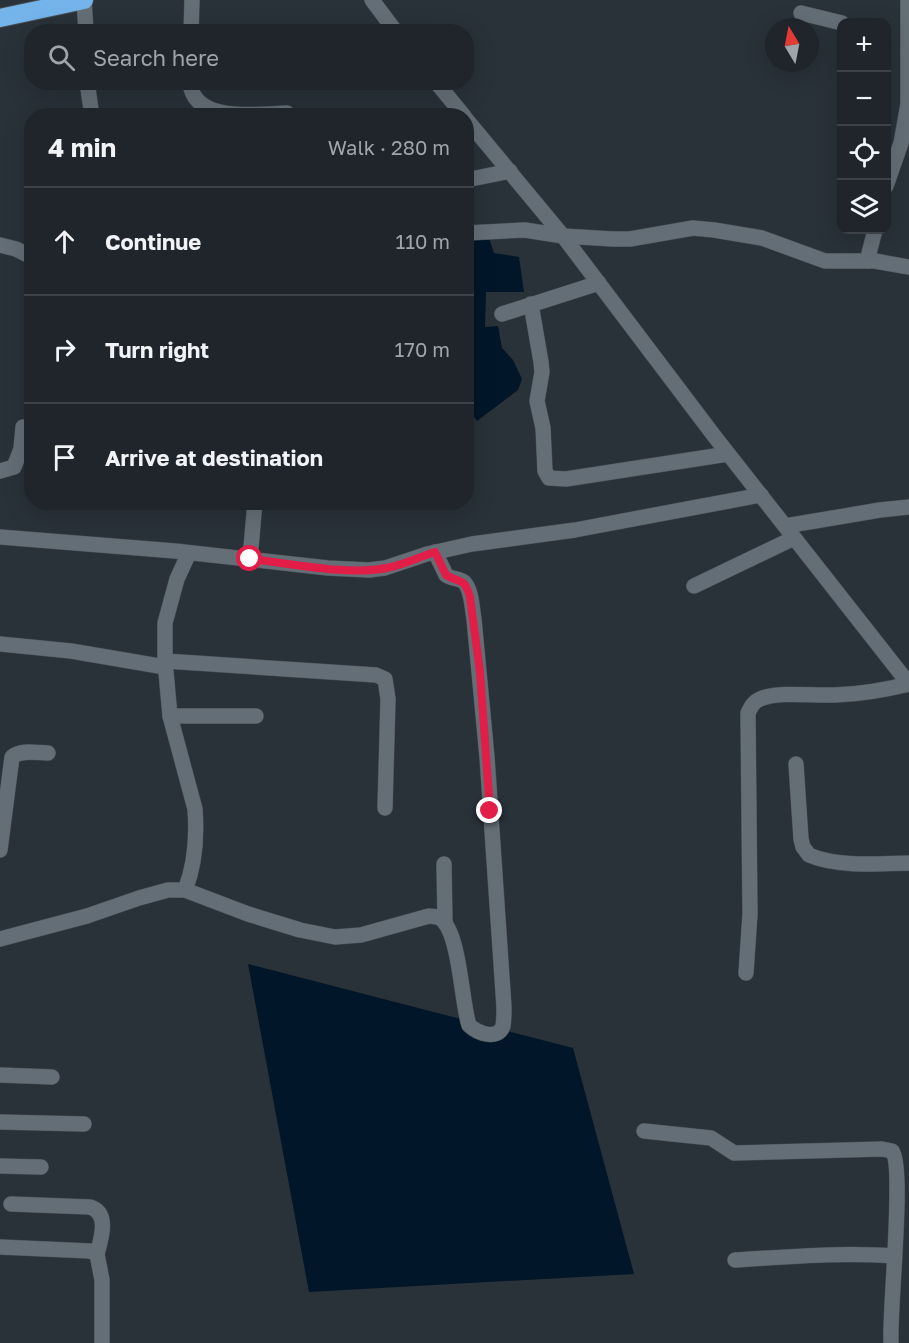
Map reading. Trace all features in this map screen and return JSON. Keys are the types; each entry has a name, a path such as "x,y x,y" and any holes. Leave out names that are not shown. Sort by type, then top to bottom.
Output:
{"highway":[{"path":"0,18 76,1"}],"street":[{"path":"192,0 192,24"},
{"path":"372,0 390,24"},
{"path":"888,180 901,143 908,104 908,0"},
{"path":"76,1 83,24"},
{"path":"801,13 837,22"},
{"path":"88,90 91,108"},
{"path":"190,90 196,101 210,108"},
{"path":"443,90 458,108"},
{"path":"474,128 563,236 728,454 909,684 890,689 838,695 772,696 760,699 752,705 748,713 750,914 746,973"},
{"path":"474,178 510,171"},
{"path":"474,233 525,230 563,236 630,239 693,228 762,238 825,261 867,261 909,267"},
{"path":"867,261 874,234"},
{"path":"0,245 24,253"},
{"path":"502,314 598,283"},
{"path":"531,304 542,372 537,401 543,428 545,471 549,478 566,479 728,454"},
{"path":"0,471 14,467 18,461 23,427"},
{"path":"0,537 369,570 386,568 435,552 472,544 576,530 761,495"},
{"path":"694,586 790,532 880,510 909,507"},
{"path":"250,559 254,510"},
{"path":"0,939 87,916 168,890 188,891 223,906 300,930 335,938 361,935 429,916 438,917 445,923 456,948 469,1026 479,1033 495,1034 500,1031 503,1027 504,1007 485,736 474,619 465,584 446,575 435,552"},
{"path":"188,891 196,826 195,809 170,716 165,664 165,623 177,579 189,553"},
{"path":"0,644 165,664 382,676 387,683 388,699 385,808"},
{"path":"170,716 256,716"},
{"path":"0,850 12,757 22,752 48,753"},
{"path":"796,764 801,838 809,855 829,861 866,864 909,863"},
{"path":"444,864 445,923"},
{"path":"0,1075 52,1077"},
{"path":"0,1122 84,1124"},
{"path":"644,1131 711,1138 734,1153 888,1149 895,1154 903,1217 893,1256 891,1343"},
{"path":"0,1166 41,1167"},
{"path":"11,1204 90,1207 101,1214 102,1229 97,1254 102,1280 102,1343"},
{"path":"0,1247 90,1251 97,1254"},
{"path":"735,1260 825,1255 893,1256"}],"water":[{"path":"488,235 494,253 519,257 524,292 486,292 485,327 498,326 502,348 513,360 522,379 518,390 477,421 474,417 474,238"},
{"path":"248,964 573,1048 634,1274 309,1292"}],"route":[{"path":"250,559 369,570 386,568 435,552 446,575 462,581 470,597 480,672 490,811"}]}
